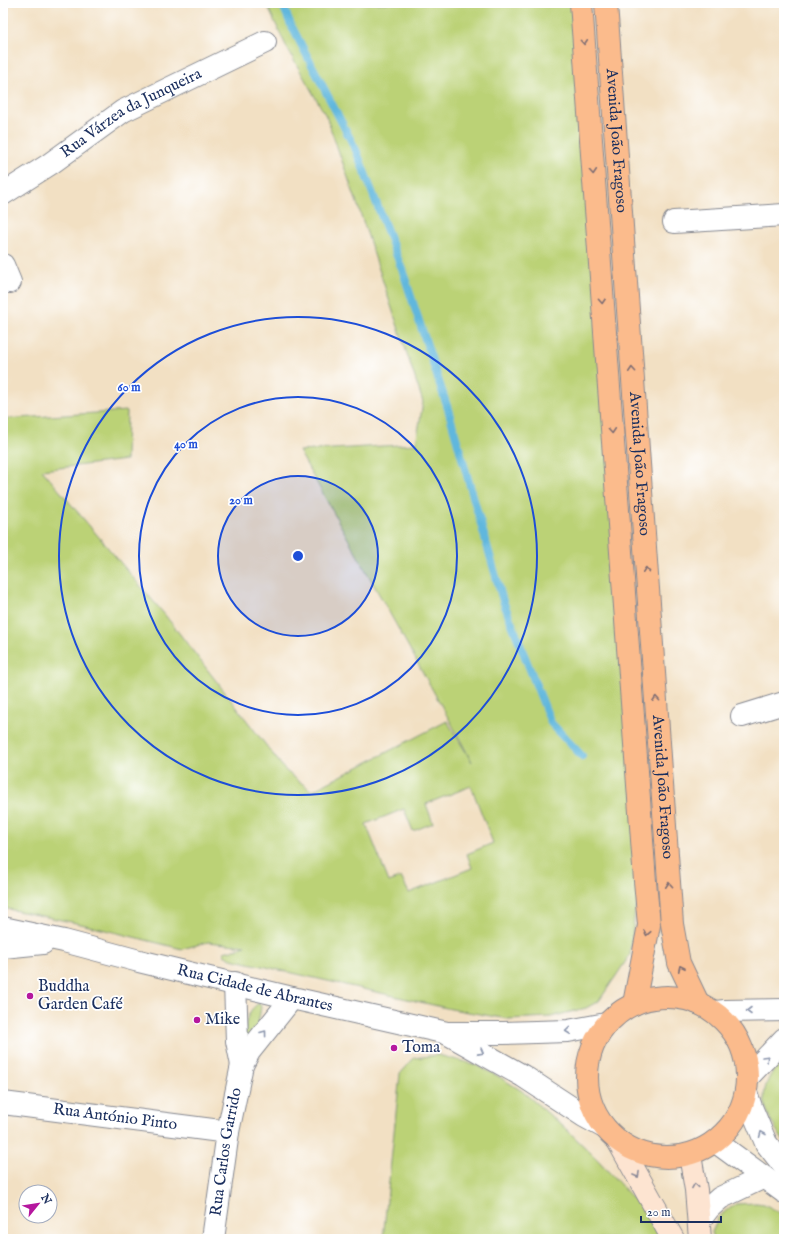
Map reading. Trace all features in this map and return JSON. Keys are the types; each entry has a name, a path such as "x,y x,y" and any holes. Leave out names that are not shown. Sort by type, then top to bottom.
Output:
{"main road":[{"name":"Avenida João Fragoso","path":"581,3 649,925 634,1004"},
{"name":"Avenida João Fragoso","path":"606,3 672,924 679,963 707,1008"},
{"path":"611,1134 641,1153 665,1158 690,1155 716,1142 727,1131 743,1106 747,1084 745,1058 739,1041 729,1025 707,1008 677,997 655,998 634,1004 619,1012 606,1024 596,1040 589,1057 587,1075 588,1093 594,1111 611,1134 673,1239"},
{"path":"690,1155 696,1190 700,1230"}],"street":[{"name":"Rua Várzea da Junqueira","path":"3,194 50,164 123,111 265,42"},
{"path":"674,222 784,215"},
{"path":"742,716 784,703"},
{"name":"Rua Cidade de Abrantes","path":"3,928 64,941 139,961 292,998 447,1033"},
{"path":"3,947 64,941"},
{"name":"Rua Carlos Garrido","path":"235,983 237,1041 242,1065"},
{"name":"Rua Carlos Garrido","path":"213,1239 228,1132 242,1065 249,1052 292,998"},
{"path":"707,1008 726,1011 784,1010"},
{"path":"447,1033 568,1031 606,1024"},
{"path":"447,1033 523,1076 611,1134"},
{"path":"784,1039 747,1084 751,1108 766,1143 784,1166"},
{"name":"Rua António Pinto","path":"3,1102 228,1132"},
{"path":"716,1142 784,1192"},
{"path":"700,1230 709,1208 720,1198 764,1178"}],"green space":[{"path":"266,3 580,3 645,881 635,911 630,955 599,1001 586,1008 551,1017 508,1019 451,1009 231,959 224,955 224,952 246,946 208,942 182,949 81,924 3,908 3,419 127,411 126,460 42,470 165,615 286,771 312,791 447,721 472,762 299,451 416,444 423,402 356,200 326,116 287,48","holes":["471,786 493,843 467,854 472,868 409,893 401,877 389,882 366,824 404,809 413,831 433,823 426,804"]},
{"path":"259,1003 261,1007 258,1024 244,1042 245,1025 248,1015"},
{"path":"438,1055 473,1064 498,1076 522,1091 565,1128 598,1160 639,1205 661,1239 383,1239 400,1074 414,1058"},
{"path":"784,1058 784,1142 768,1115 764,1098 768,1079"},
{"path":"736,1204 764,1204 784,1215 784,1239 714,1239 712,1232 719,1217 728,1209"}],"waterway":[{"path":"282,3 291,25 356,150 403,272 448,409 503,601 551,723 582,756"}],"place":[{"name":"Buddha Garden Café","path":"30,996"},
{"name":"Mike","path":"197,1020"},
{"name":"Toma","path":"394,1048"}]}
